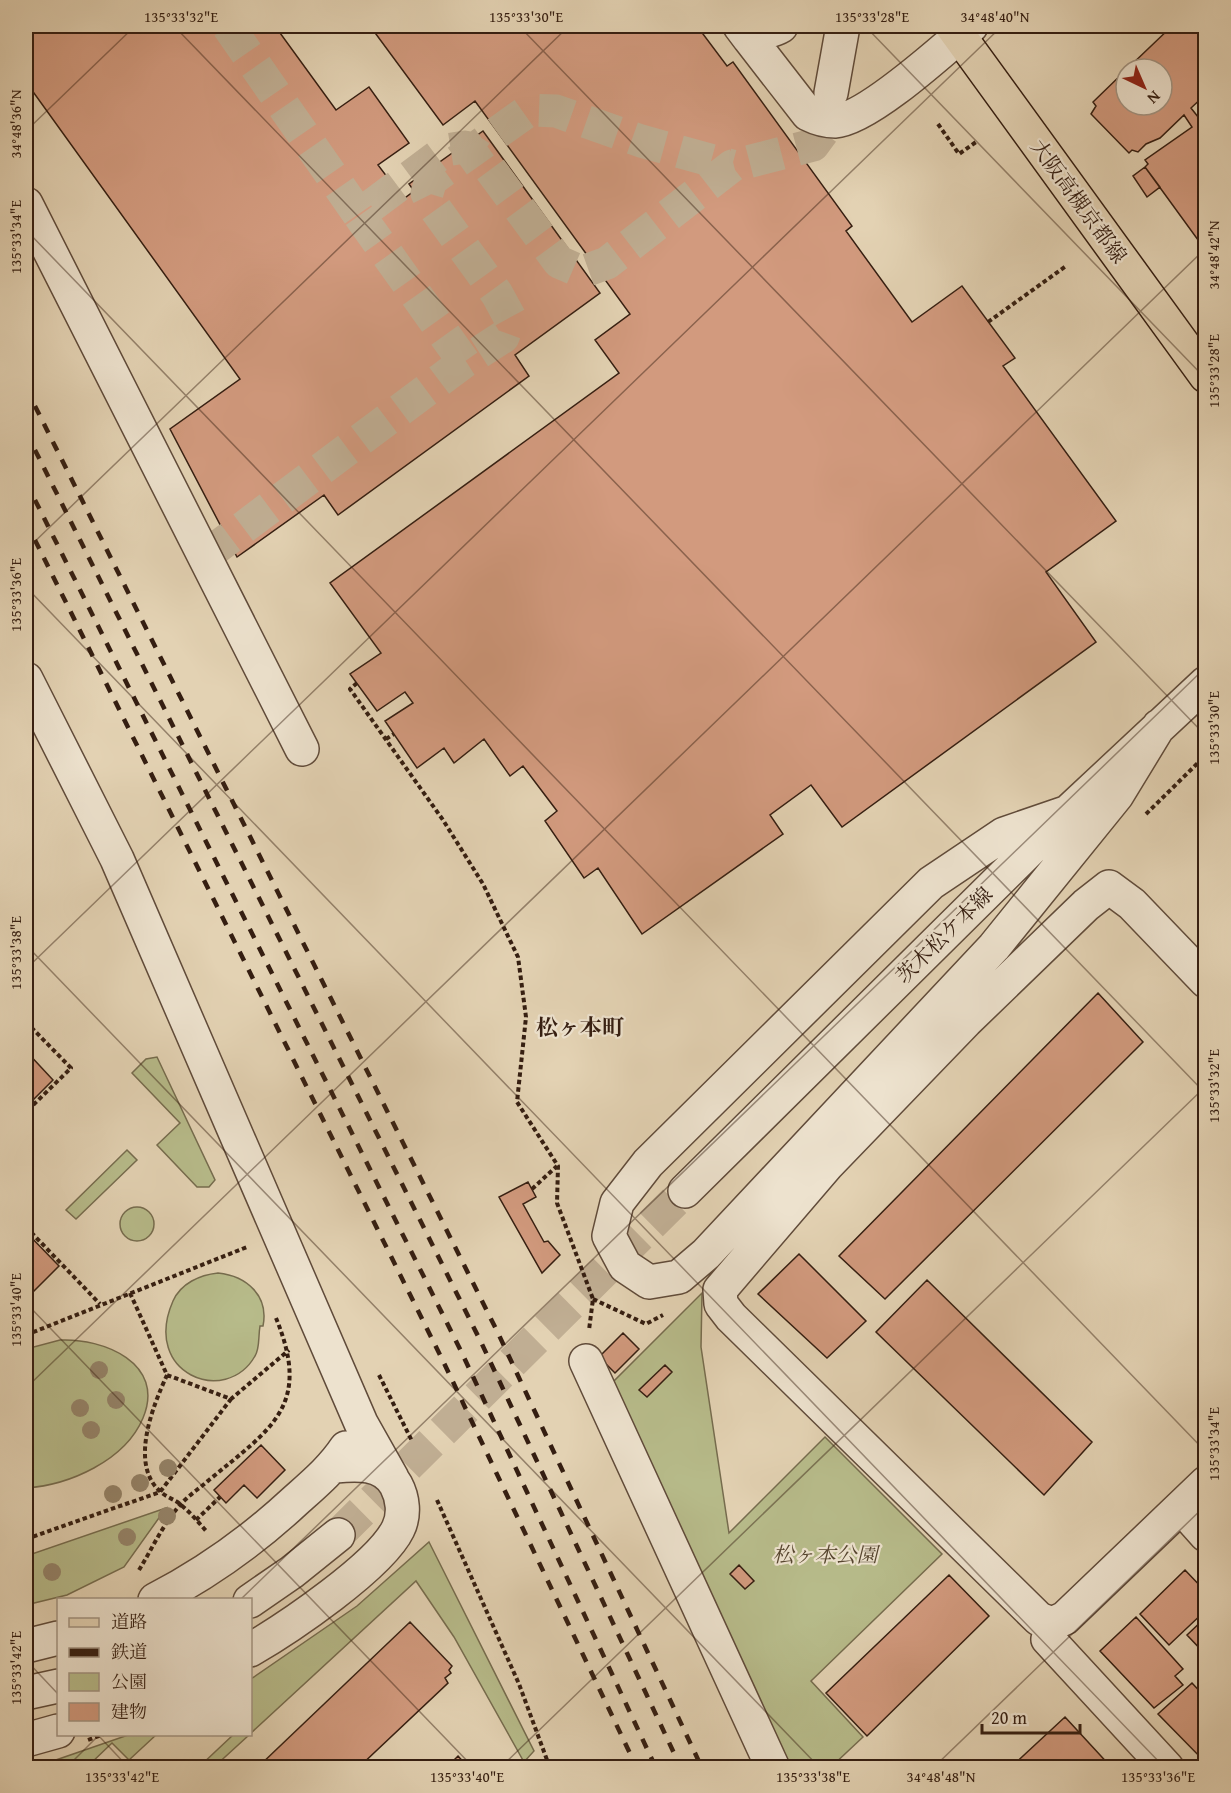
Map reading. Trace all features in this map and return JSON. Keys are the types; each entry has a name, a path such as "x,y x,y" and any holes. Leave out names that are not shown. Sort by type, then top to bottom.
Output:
{"main road":[{"name":"大阪高槻京都線","path":"961,29 1206,376"}],"street":[{"path":"745,32 773,31 780,26"},
{"path":"831,93 843,26"},
{"path":"745,32 808,114 817,119 836,121 867,107 922,68 961,29"},
{"path":"26,204 302,749"},
{"path":"26,679 117,859 361,1423 392,1478 402,1502 400,1526 392,1539 329,1597 252,1649"},
{"name":"茨木松ケ本線","path":"686,1191 1068,812 1206,683"},
{"path":"1068,812 1004,834 931,883 648,1163 617,1203 609,1236 625,1266 649,1282 679,1277 706,1254 994,948 1117,795 1160,726"},
{"path":"1206,981 1132,904 1109,887 1086,905 957,1030 827,1165 720,1290 721,1304 731,1317 1039,1619 1052,1624 1065,1618 1206,1483"},
{"path":"586,1361 773,1767"},
{"path":"146,1586 213,1568 240,1548 335,1466 361,1423"},
{"path":"335,1466 363,1464 381,1470 392,1478"},
{"path":"1181,1507 1206,1535"},
{"path":"252,1600 292,1572 338,1535"},
{"path":"1052,1624 1048,1639 1167,1767"},
{"path":"26,1646 57,1638"},
{"path":"26,1693 57,1686"},
{"path":"26,1740 57,1731"}],"path":[{"path":"938,124 959,154 976,142"},
{"path":"988,322 1066,266"},
{"path":"357,683 350,689 443,820 483,884 518,957 526,1017 517,1102 558,1166 557,1203 593,1299 586,1361"},
{"path":"386,739 394,734"},
{"path":"26,1022 71,1068 26,1112"},
{"path":"532,1189 558,1166"},
{"path":"26,1227 100,1304"},
{"path":"26,1335 247,1246"},
{"path":"130,1293 167,1375 231,1399"},
{"path":"26,1539 160,1492 231,1399 288,1351 291,1371 289,1392 276,1421 262,1437 181,1504 146,1586"},
{"path":"378,1374 416,1449"},
{"path":"167,1375 155,1403 145,1449 147,1466 160,1492 181,1504 210,1536"},
{"path":"196,1520 220,1497"},
{"path":"436,1497 519,1684 550,1767"}],"green space":[{"path":"157,1057 215,1180 209,1187 197,1187 157,1145 180,1123 132,1073 146,1059"},
{"path":"127,1150 137,1160 76,1219 66,1210"},
{"path":"137,1207 149,1212 154,1224 149,1236 137,1241 125,1236 120,1224 125,1212"},
{"path":"218,1273 238,1278 254,1289 263,1305 263,1326 260,1326 257,1353 242,1371 225,1379 208,1380 191,1375 177,1364 168,1348 166,1326 173,1301 181,1289 198,1278"},
{"name":"松ヶ本公園","path":"702,1293 701,1347 729,1533 825,1437 942,1554 811,1681 863,1737 831,1767 784,1767 608,1387"},
{"path":"60,1340 94,1344 111,1349 126,1358 138,1369 146,1382 148,1399 143,1418 135,1433 109,1458 77,1476 43,1486 26,1488 26,1349"},
{"path":"166,1508 124,1567 67,1595 26,1605 26,1556"},
{"path":"429,1542 534,1751 524,1762 454,1637 416,1581 252,1732 252,1678 357,1606"},
{"path":"125,1736 155,1736 129,1760 112,1743 88,1766 81,1760 72,1767 45,1767 53,1761"},
{"path":"232,1736 248,1736 214,1767 199,1767"}],"building":[{"path":"26,26 275,26 336,110 369,87 409,143 378,165 394,186 377,199 386,212 414,191 409,184 483,131 600,293 515,355 529,376 338,515 324,495 237,557 170,429 240,379 26,82"},
{"path":"370,26 697,26 727,66 733,62 852,226 846,231 912,322 962,286 1015,358 1003,366 1116,521 1046,572 1096,642 842,827 811,785 770,815 783,834 642,934 598,868 584,878 545,821 557,811 523,766 510,776 484,739 454,763 444,748 417,768 385,721 413,703 405,692 377,711 350,674 381,653 330,583 619,373 595,340 630,314 475,101 443,125"},
{"path":"1172,26 1206,26 1206,94 1191,108 1206,127 1206,251 1145,167 1148,164 1145,160 1192,127 1184,115 1160,138 1146,144 1138,152 1132,150 1129,153 1091,114 1096,106 1093,102 1114,82 1114,117 1174,117 1174,57 1140,57"},
{"path":"1145,167 1160,187 1147,197 1133,176"},
{"path":"1098,993 1143,1042 885,1299 839,1256"},
{"path":"26,1051 53,1080 26,1107"},
{"path":"528,1182 536,1197 523,1204 544,1242 548,1241 560,1255 542,1273 499,1197"},
{"path":"26,1232 59,1266 26,1299"},
{"path":"799,1254 866,1321 827,1358 758,1294"},
{"path":"927,1280 1092,1442 1044,1495 876,1332"},
{"path":"623,1333 639,1349 615,1373 599,1357"},
{"path":"665,1365 672,1372 647,1397 639,1390"},
{"path":"261,1445 285,1470 257,1498 244,1485 226,1503 214,1490"},
{"path":"739,1565 754,1581 745,1589 730,1574"},
{"path":"1185,1570 1206,1592 1206,1610 1169,1645 1140,1614"},
{"path":"949,1575 989,1616 867,1736 826,1693"},
{"path":"1136,1617 1183,1669 1175,1676 1183,1685 1154,1708 1100,1651"},
{"path":"1206,1617 1206,1655 1187,1635"},
{"path":"410,1622 452,1666 449,1670 451,1673 445,1678 448,1683 358,1768 257,1768"},
{"path":"1192,1683 1206,1698 1206,1763 1158,1714"},
{"path":"1065,1717 1112,1768 1010,1768"},
{"path":"458,1756 469,1768 446,1768"}],"tunnel":[{"path":"228,26 359,215"},
{"path":"464,362 359,215 446,150 465,147 482,158 559,262 582,272 607,263 732,166 813,145 825,129 831,93"},
{"path":"204,557 464,362 503,337 510,318 497,294 434,207 427,193 431,180 529,110 556,111 641,141 732,166"},
{"path":"338,1535 685,1191"}],"railway":[{"path":"26,388 498,1333 702,1768"},
{"path":"26,432 481,1342 681,1768"},
{"path":"26,482 461,1351 656,1768"},
{"path":"26,522 443,1361 637,1768"}],"district":[{"name":"松ヶ本町","path":"580,1027"}]}
